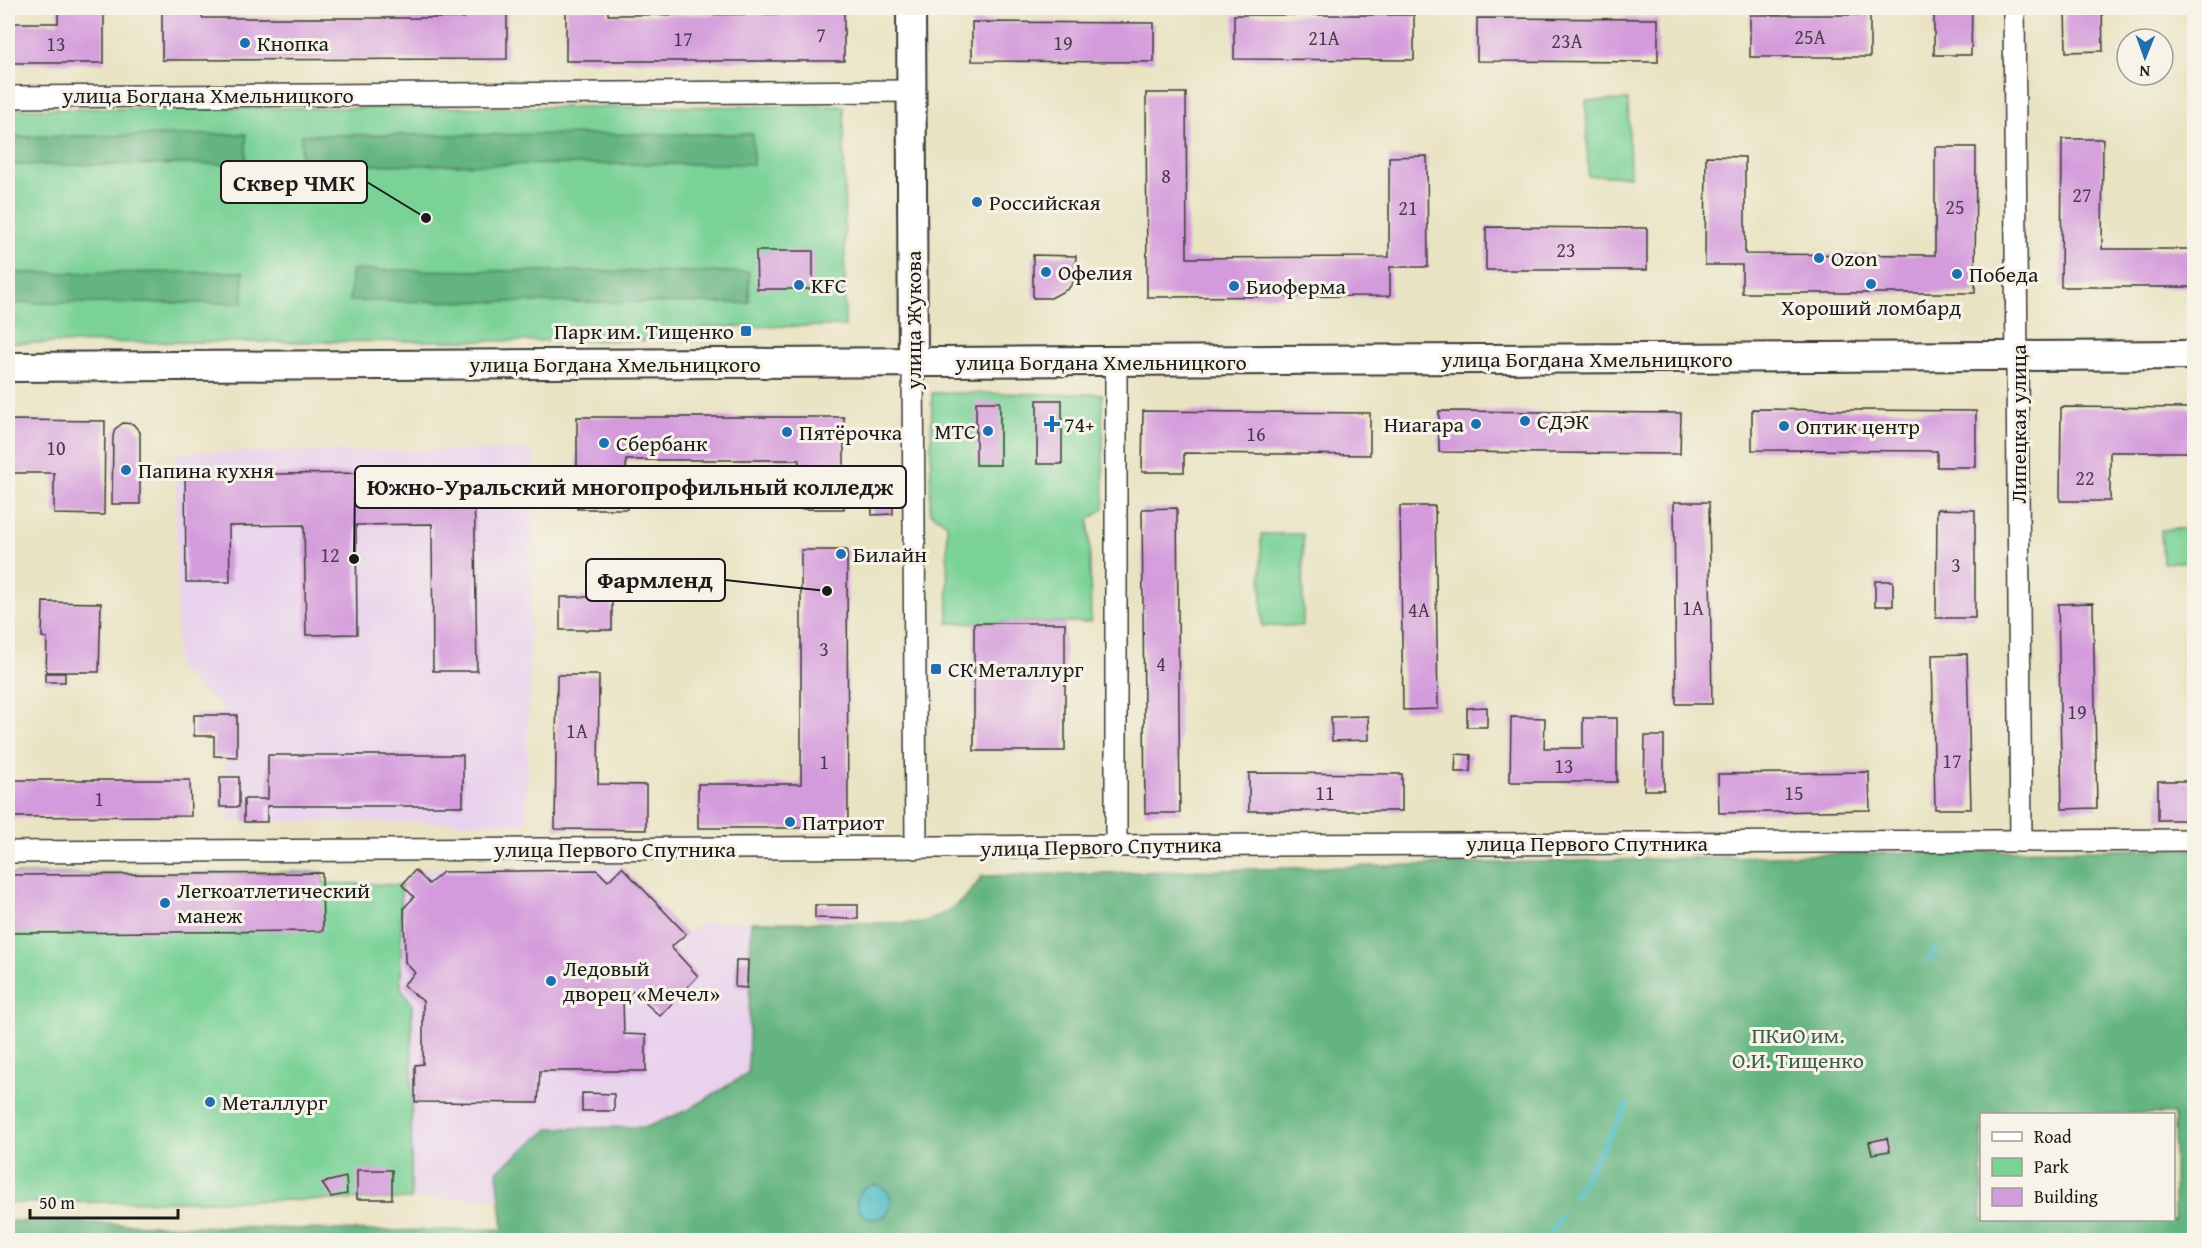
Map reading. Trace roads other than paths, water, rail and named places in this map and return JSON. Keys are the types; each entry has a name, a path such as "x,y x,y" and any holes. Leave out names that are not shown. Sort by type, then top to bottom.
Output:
{"main road":[{"name":"улица Жукова","path":"911,8 914,363"},
{"name":"улица Богдана Хмельницкого","path":"8,367 2194,355"}],"street":[{"name":"Липецкая улица","path":"2014,8 2021,841"},
{"name":"улица Богдана Хмельницкого","path":"8,97 912,91"},
{"path":"1116,362 1116,846"},
{"name":"улица Жукова","path":"914,363 916,848"},
{"name":"улица Первого Спутника","path":"8,852 2194,840"}],"water":[{"path":"874,1185 886,1190 891,1202 886,1214 874,1219 862,1214 857,1202 862,1190"}],"waterway":[{"path":"1930,960 1936,946"},
{"path":"1574,1196 1627,1106"},
{"path":"1545,1240 1562,1216"}],"place":[{"name":"Кнопка","path":"245,43"},
{"name":"Российская","path":"977,202"},
{"name":"Сквер ЧМК","path":"426,218"},
{"name":"Ozon","path":"1819,258"},
{"name":"Офелия","path":"1046,272"},
{"name":"Победа","path":"1957,274"},
{"name":"Хороший ломбард","path":"1871,284"},
{"name":"KFC","path":"799,285"},
{"name":"Биоферма","path":"1234,286"},
{"name":"Парк им. Тищенко","path":"746,331"},
{"name":"СДЭК","path":"1525,421"},
{"name":"74+","path":"1052,424"},
{"name":"Ниагара","path":"1476,424"},
{"name":"Оптик центр","path":"1784,426"},
{"name":"МТС","path":"988,431"},
{"name":"Пятёрочка","path":"787,432"},
{"name":"Сбербанк","path":"604,443"},
{"name":"Папина кухня","path":"126,470"},
{"name":"Билайн","path":"841,554"},
{"name":"Южно-Уральский многопрофильный колледж","path":"354,559"},
{"name":"Фармленд","path":"827,591"},
{"name":"СК Металлург","path":"936,669"},
{"name":"Патриот","path":"790,822"},
{"name":"Легкоатлетический манеж","path":"165,903"},
{"name":"Ледовый дворец «Мечел»","path":"551,981"},
{"name":"Металлург","path":"210,1102"}],"park label":[{"name":"ПКиО им. О.И. Тищенко","path":"1798,1048"}]}
